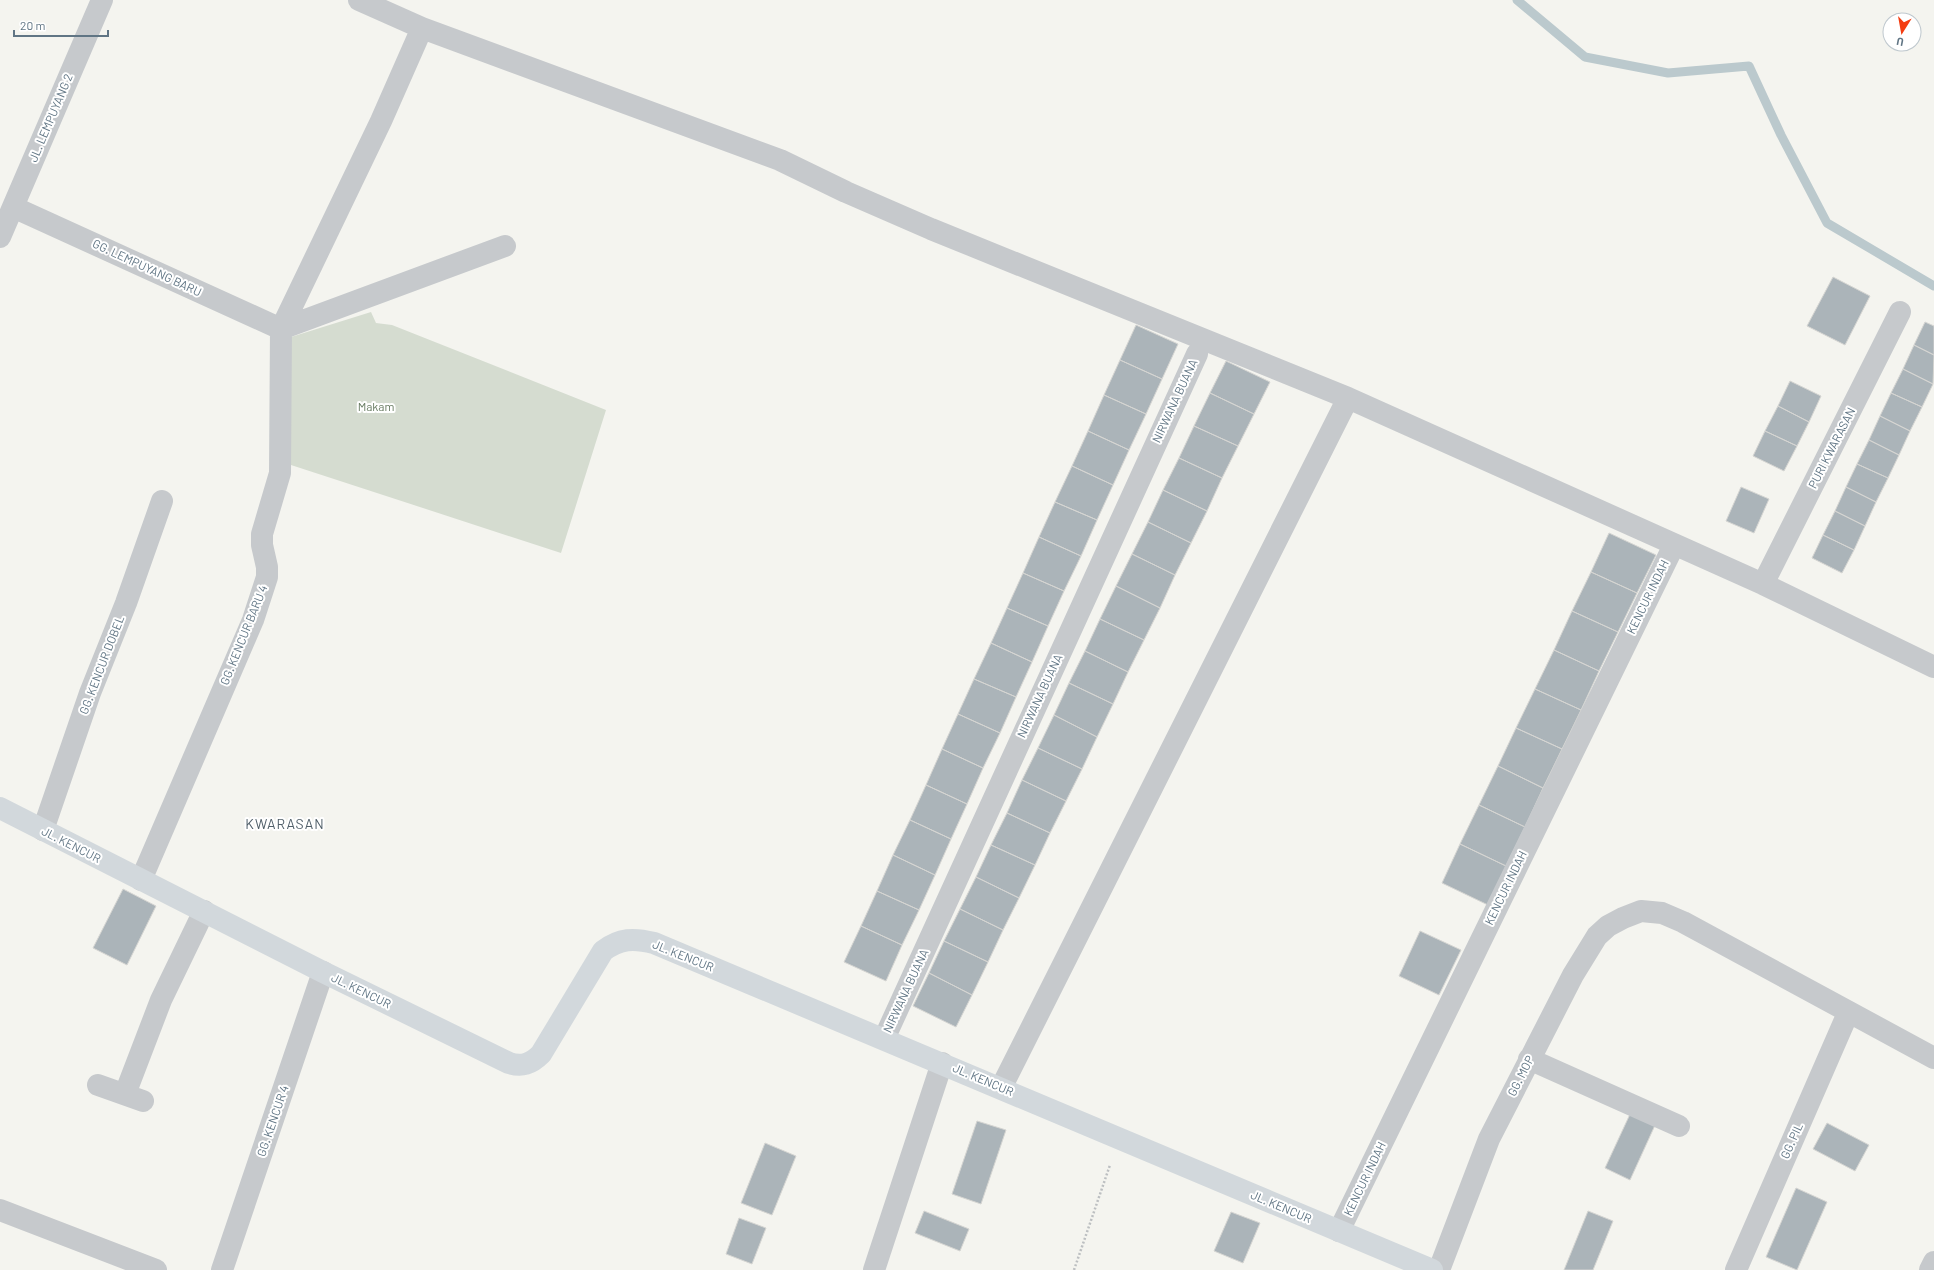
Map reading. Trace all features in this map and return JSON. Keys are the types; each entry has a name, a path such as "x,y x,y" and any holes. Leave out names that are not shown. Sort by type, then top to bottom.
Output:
{"street":[{"name":"JL. LEMPUYANG 2","path":"0,237 102,0"},
{"path":"359,0 422,28 780,160 931,229 1348,398 1763,584 1934,667"},
{"path":"280,329 381,121 422,28"},
{"name":"GG. LEMPUYANG BARU","path":"13,206 280,329"},
{"path":"280,329 505,246"},
{"name":"PURI KWARASAN","path":"1763,584 1900,312"},
{"name":"GG. KENCUR BARU 4","path":"141,880 253,620 267,577 267,567 262,545 262,534 280,473 280,329"},
{"name":"NIRWANA BUANA","path":"884,1039 1197,354"},
{"path":"1001,1088 1348,398"},
{"name":"GG. KENCUR DOBEL","path":"43,830 90,693 126,603 162,501"},
{"name":"KENCUR INDAH","path":"1339,1232 1674,545"},
{"name":"JL. KENCUR","path":"0,808 323,972 509,1063 518,1065 534,1061 541,1054 597,958 603,951 620,940 629,939 654,943 1432,1270"},
{"path":"98,1085 134,1098 161,1000 204,911"},
{"name":"GG. MOP","path":"1439,1270 1489,1139 1573,975 1597,936 1608,926 1641,911 1662,913 1709,935 1848,1013"},
{"name":"GG. KENCUR 4","path":"222,1270 323,972"},
{"path":"1848,1013 1934,1058"},
{"name":"GG. PIL","path":"1736,1270 1848,1013"},
{"path":"1529,1059 1679,1126"},
{"path":"874,1270 942,1063"},
{"path":"0,1210 156,1270"},
{"path":"1930,1270 1934,1262"}],"path":[{"path":"1074,1270 1120,1138"}],"green space":[{"name":"Makam","path":"371,312 376,323 392,325 606,410 561,553 291,465 291,337"}],"building":[{"path":"1833,277 1870,296 1845,345 1807,326"},
{"path":"1925,322 1934,326 1934,355 1914,345"},
{"path":"1136,325 1178,344 1162,379 1120,360"},
{"path":"1914,345 1934,355 1933,384 1903,369"},
{"path":"1120,360 1162,379 1146,414 1104,395"},
{"path":"1226,361 1270,382 1254,414 1210,393"},
{"path":"1903,369 1933,384 1922,407 1891,393"},
{"path":"1790,381 1821,396 1809,422 1778,406"},
{"path":"1210,393 1254,414 1238,446 1194,426"},
{"path":"1891,393 1922,407 1910,431 1880,416"},
{"path":"1104,395 1146,414 1129,450 1088,431"},
{"path":"1778,406 1809,422 1797,446 1765,431"},
{"path":"1880,416 1910,431 1899,455 1869,440"},
{"path":"1194,426 1238,446 1222,478 1179,458"},
{"path":"1088,431 1129,450 1113,485 1072,466"},
{"path":"1765,431 1797,446 1784,471 1753,456"},
{"path":"1869,440 1899,455 1888,478 1857,464"},
{"path":"1179,458 1222,478 1207,511 1163,490"},
{"path":"1857,464 1888,478 1876,502 1846,487"},
{"path":"1072,466 1113,485 1097,520 1055,502"},
{"path":"1741,487 1769,499 1754,533 1726,521"},
{"path":"1846,487 1876,502 1865,526 1835,511"},
{"path":"1163,490 1207,511 1191,543 1148,522"},
{"path":"1055,502 1097,520 1081,556 1039,537"},
{"path":"1835,511 1865,526 1854,550 1823,535"},
{"path":"1148,522 1191,543 1175,575 1132,554"},
{"path":"1609,533 1656,555 1637,593 1591,572"},
{"path":"1823,535 1854,550 1842,573 1812,558"},
{"path":"1039,537 1081,556 1064,591 1023,573"},
{"path":"1132,554 1175,575 1160,608 1116,586"},
{"path":"1591,572 1637,593 1618,632 1572,611"},
{"path":"1023,573 1064,591 1048,626 1007,608"},
{"path":"1116,586 1160,608 1144,640 1100,619"},
{"path":"1007,608 1048,626 1032,662 991,643"},
{"path":"1572,611 1618,632 1599,671 1554,650"},
{"path":"1100,619 1144,640 1128,672 1085,651"},
{"path":"991,643 1032,662 1016,697 974,679"},
{"path":"1554,650 1599,671 1581,710 1535,689"},
{"path":"1085,651 1128,672 1113,704 1069,683"},
{"path":"974,679 1016,697 1000,733 958,714"},
{"path":"1069,683 1113,704 1097,737 1054,715"},
{"path":"1535,689 1581,710 1562,749 1516,728"},
{"path":"958,714 1000,733 983,768 942,749"},
{"path":"1054,715 1097,737 1082,769 1038,748"},
{"path":"1516,728 1562,749 1543,788 1498,766"},
{"path":"1038,748 1082,769 1066,801 1022,780"},
{"path":"942,749 983,768 967,804 926,785"},
{"path":"1498,766 1543,788 1525,827 1479,805"},
{"path":"1022,780 1066,801 1050,833 1007,813"},
{"path":"926,785 967,804 951,839 910,820"},
{"path":"1479,805 1525,827 1506,866 1460,844"},
{"path":"1007,813 1050,833 1035,865 991,845"},
{"path":"910,820 951,839 935,875 893,855"},
{"path":"1460,844 1506,866 1488,905 1442,883"},
{"path":"991,845 1035,865 1019,898 976,877"},
{"path":"893,855 935,875 919,910 877,891"},
{"path":"976,877 1019,898 1003,930 960,909"},
{"path":"123,889 156,906 127,965 93,948"},
{"path":"877,891 919,910 902,945 861,926"},
{"path":"960,909 1003,930 988,962 944,941"},
{"path":"861,926 902,945 886,981 844,962"},
{"path":"1420,931 1461,950 1439,995 1399,976"},
{"path":"944,941 988,962 972,995 929,973"},
{"path":"929,973 972,995 956,1027 913,1006"},
{"path":"1631,1112 1656,1123 1630,1180 1605,1168"},
{"path":"977,1121 1006,1130 981,1204 952,1194"},
{"path":"1827,1123 1869,1145 1855,1171 1813,1149"},
{"path":"765,1143 796,1156 772,1215 741,1203"},
{"path":"1796,1188 1827,1202 1797,1270 1766,1257"},
{"path":"924,1211 969,1229 960,1251 915,1233"},
{"path":"1588,1211 1613,1221 1593,1270 1564,1270"},
{"path":"1231,1212 1260,1223 1243,1263 1214,1251"},
{"path":"739,1218 766,1228 752,1264 726,1254"}],"waterway":[{"path":"1517,0 1585,57 1668,73 1749,66 1781,135 1827,223 1934,286"}],"district":[{"name":"KWARASAN","path":"285,824"}]}
